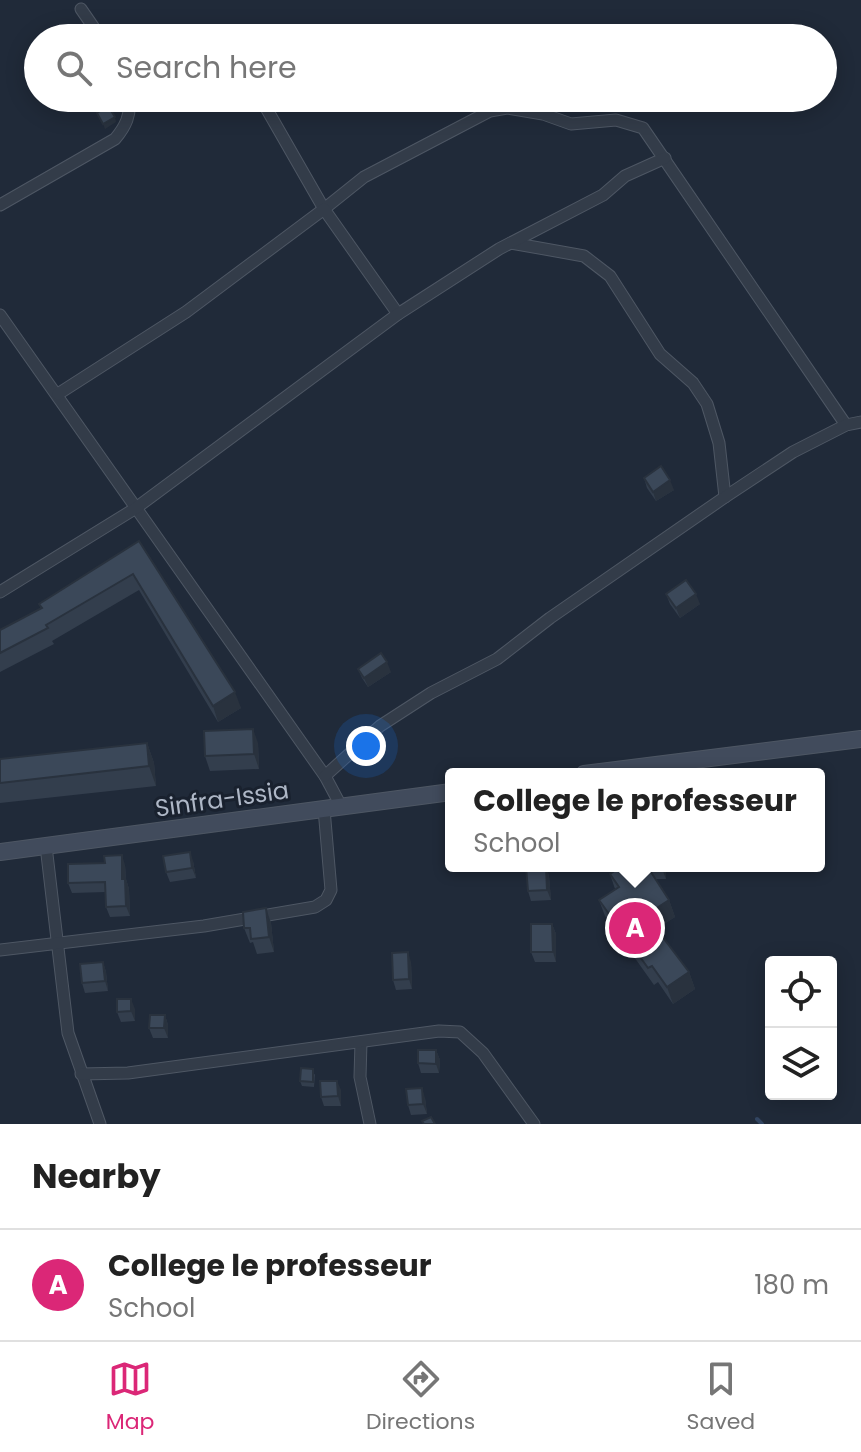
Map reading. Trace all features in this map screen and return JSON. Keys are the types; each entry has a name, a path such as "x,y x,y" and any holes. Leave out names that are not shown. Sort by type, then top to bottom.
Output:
{"main road":[{"path":"631,768 861,739"},
{"name":"Sinfra-Issia","path":"0,852 445,793"}],"street":[{"path":"81,9 91,24"},
{"path":"0,205 115,139 125,127 129,112"},
{"path":"268,112 324,209 398,314"},
{"path":"58,394 186,312 364,177 464,122 491,112"},
{"path":"525,112 543,114 571,124 616,120 643,128 846,425"},
{"path":"0,592 136,508 398,314 511,243 603,195 625,176 665,158"},
{"path":"511,243 584,256 610,276 660,354 693,383 707,404 719,443 725,497"},
{"path":"0,315 325,776 333,808 331,890 326,900 315,907 204,926 0,950"},
{"path":"325,776 354,747 398,713 497,659 563,609 793,452 846,425 861,422"},
{"path":"46,846 65,1020 100,1124"},
{"path":"81,1074 128,1073 460,1032 483,1053 534,1124"},
{"path":"361,1042 360,1077 370,1124"}],"building":[{"path":"112,112 115,117 103,124 97,113"},
{"path":"661,466 670,480 653,492 644,478"},
{"path":"139,541 235,692 213,706 133,574 46,625 48,628 0,653 0,630 42,608 39,604"},
{"path":"686,580 696,594 676,608 666,594"},
{"path":"381,653 387,662 364,678 358,669"},
{"path":"253,729 254,754 205,756 204,731"},
{"path":"147,743 149,766 0,783 0,759"},
{"path":"190,852 192,868 166,872 163,856"},
{"path":"122,855 126,906 106,907 105,882 68,883 68,864 105,863 104,856"},
{"path":"526,872 546,872 547,890 528,891"},
{"path":"651,872 669,900 646,915 689,972 667,987 652,966 648,968 599,900 619,887 610,874"},
{"path":"266,908 269,937 251,939 250,928 244,928 243,912"},
{"path":"531,924 552,924 553,952 531,952"},
{"path":"408,952 409,979 393,980 392,953"},
{"path":"103,962 105,981 82,983 80,964"},
{"path":"117,999 131,999 131,1011 117,1012"},
{"path":"150,1015 165,1015 164,1028 149,1028"},
{"path":"418,1050 436,1050 436,1064 418,1063"},
{"path":"301,1068 313,1069 313,1082 300,1081"},
{"path":"320,1081 337,1081 338,1096 321,1097"},
{"path":"422,1088 423,1104 408,1105 406,1089"},
{"path":"431,1117 435,1124 424,1124 422,1121"}],"waterway":[{"path":"757,1119 762,1124"}],"place":[{"name":"College le professeur","path":"635,928"}]}
